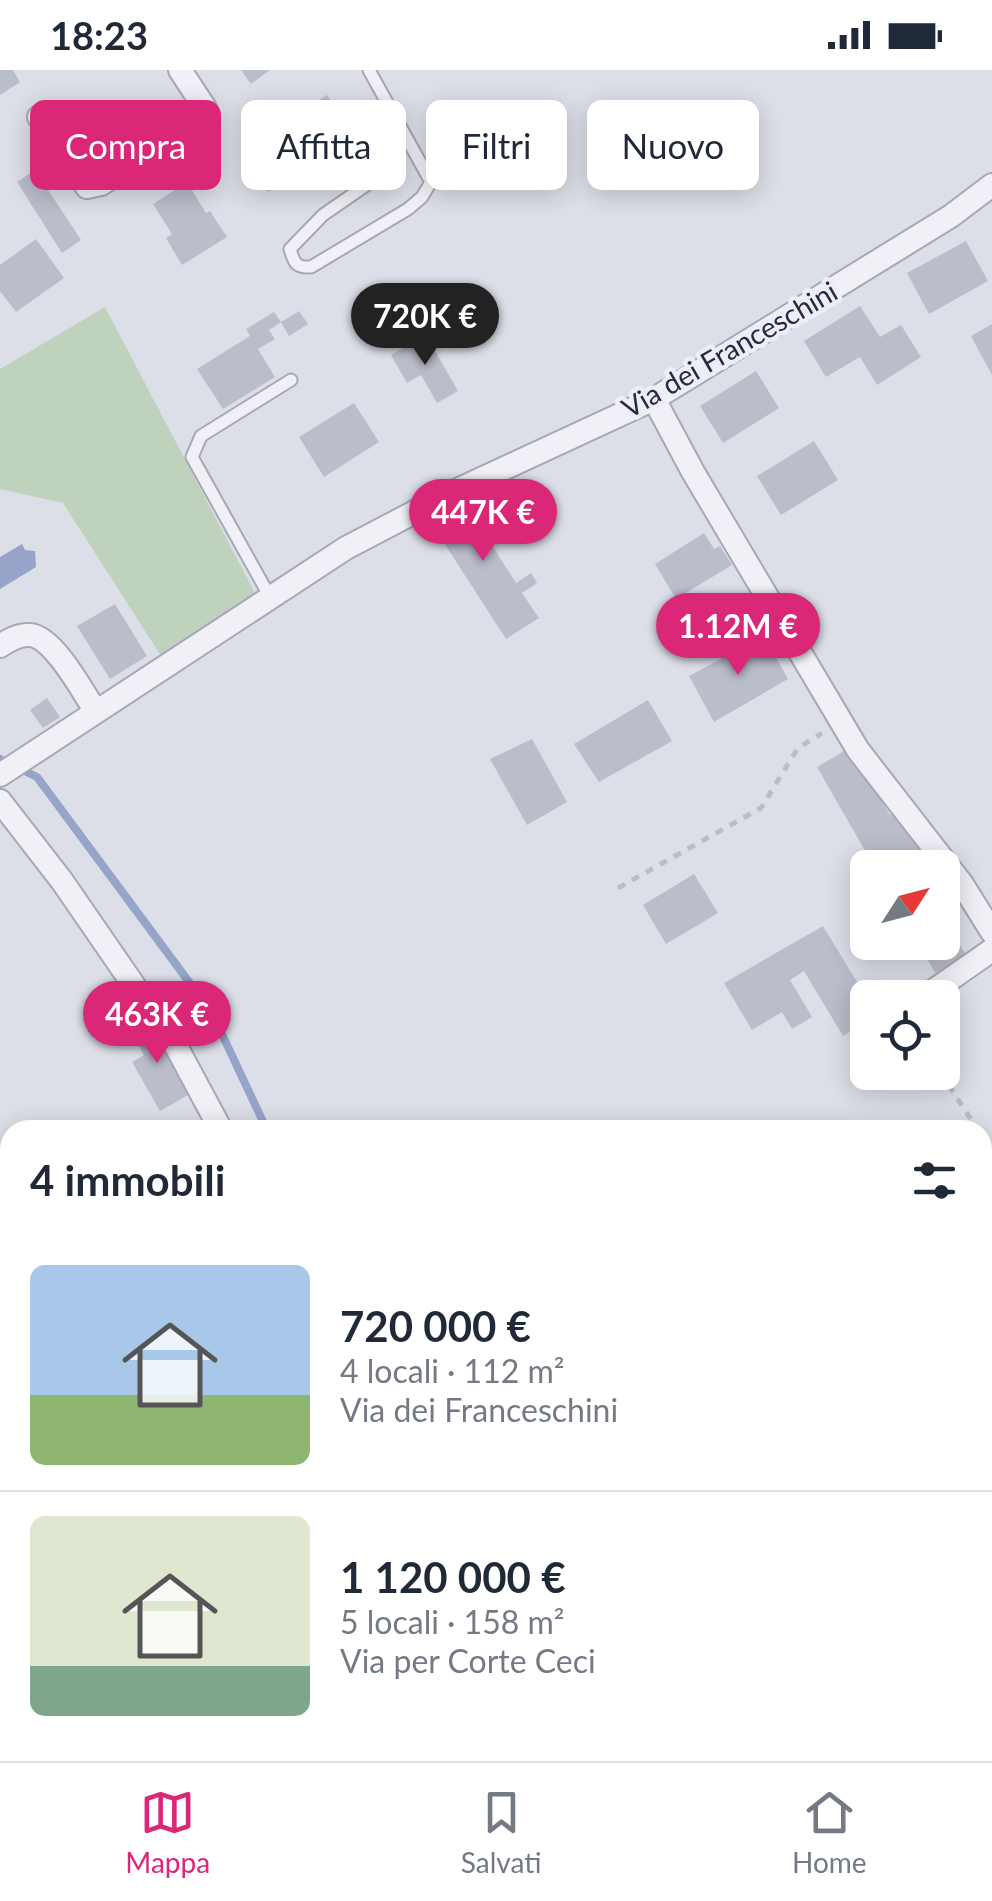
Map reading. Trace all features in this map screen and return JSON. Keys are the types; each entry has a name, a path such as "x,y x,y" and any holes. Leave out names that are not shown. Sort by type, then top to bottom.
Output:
{"street":[{"path":"180,70 199,100"},
{"name":"Via dei Franceschini","path":"0,775 346,548 451,493 654,398 951,216 992,185"},
{"path":"654,398 693,472 858,750 962,884 992,932"},
{"path":"0,646 30,634 49,643 96,712"},
{"path":"0,801 62,881 178,1048 216,1120"},
{"path":"949,980 992,950"}],"lane":[{"path":"368,70 386,100"},
{"path":"392,111 431,182 422,198 311,267 300,268 294,264 290,249 323,214 388,170 388,159 372,127 392,111"},
{"path":"270,597 192,457 201,436 291,380"}],"path":[{"path":"618,888 761,808 798,748 841,722"},
{"path":"952,1090 971,1120"}],"green space":[{"path":"105,307 266,614 174,676 63,503 0,489 0,369"}],"water":[{"path":"22,544 25,550 35,551 36,567 0,589 0,557"}],"building":[{"path":"0,70 13,70 20,82 0,95"},
{"path":"241,70 270,70 251,84"},
{"path":"30,173 30,190 48,190 81,240 62,253 17,182"},
{"path":"175,190 192,190 227,237 182,265 166,238 172,234 153,204"},
{"path":"36,239 64,278 16,312 0,291 0,265"},
{"path":"966,241 988,281 929,314 907,273"},
{"path":"860,306 880,337 901,325 921,357 877,385 860,357 826,377 804,341"},
{"path":"299,311 308,324 289,336 281,322"},
{"path":"274,312 281,322 269,330 275,339 258,349 275,377 223,409 197,369 250,336 246,329"},
{"path":"992,324 992,375 971,336"},
{"path":"426,335 458,391 437,403 421,375 407,383 391,355"},
{"path":"756,371 779,408 723,443 700,406"},
{"path":"354,403 379,442 324,477 299,437"},
{"path":"814,441 838,480 781,515 757,476"},
{"path":"471,486 482,504 470,511 516,583 531,573 537,583 522,593 539,618 506,639 426,515"},
{"path":"704,533 714,549 720,546 732,565 676,599 655,564"},
{"path":"115,604 147,656 110,679 77,626"},
{"path":"764,636 788,679 714,722 689,676"},
{"path":"47,698 60,717 43,728 30,710"},
{"path":"648,700 672,741 599,782 574,744"},
{"path":"532,739 567,802 527,825 490,759"},
{"path":"851,747 890,815 897,810 918,849 927,844 930,850 865,850 817,767"},
{"path":"694,874 718,913 666,944 643,905"},
{"path":"823,926 856,980 850,980 850,1032 843,1036 804,971 790,980 812,1017 792,1029 782,1012 752,1030 724,983"},
{"path":"928,960 957,960 935,973"},
{"path":"148,1016 190,1094 160,1111 132,1062 144,1055 128,1027"}],"waterway":[{"path":"0,759 37,777 212,1013 262,1120"}]}
